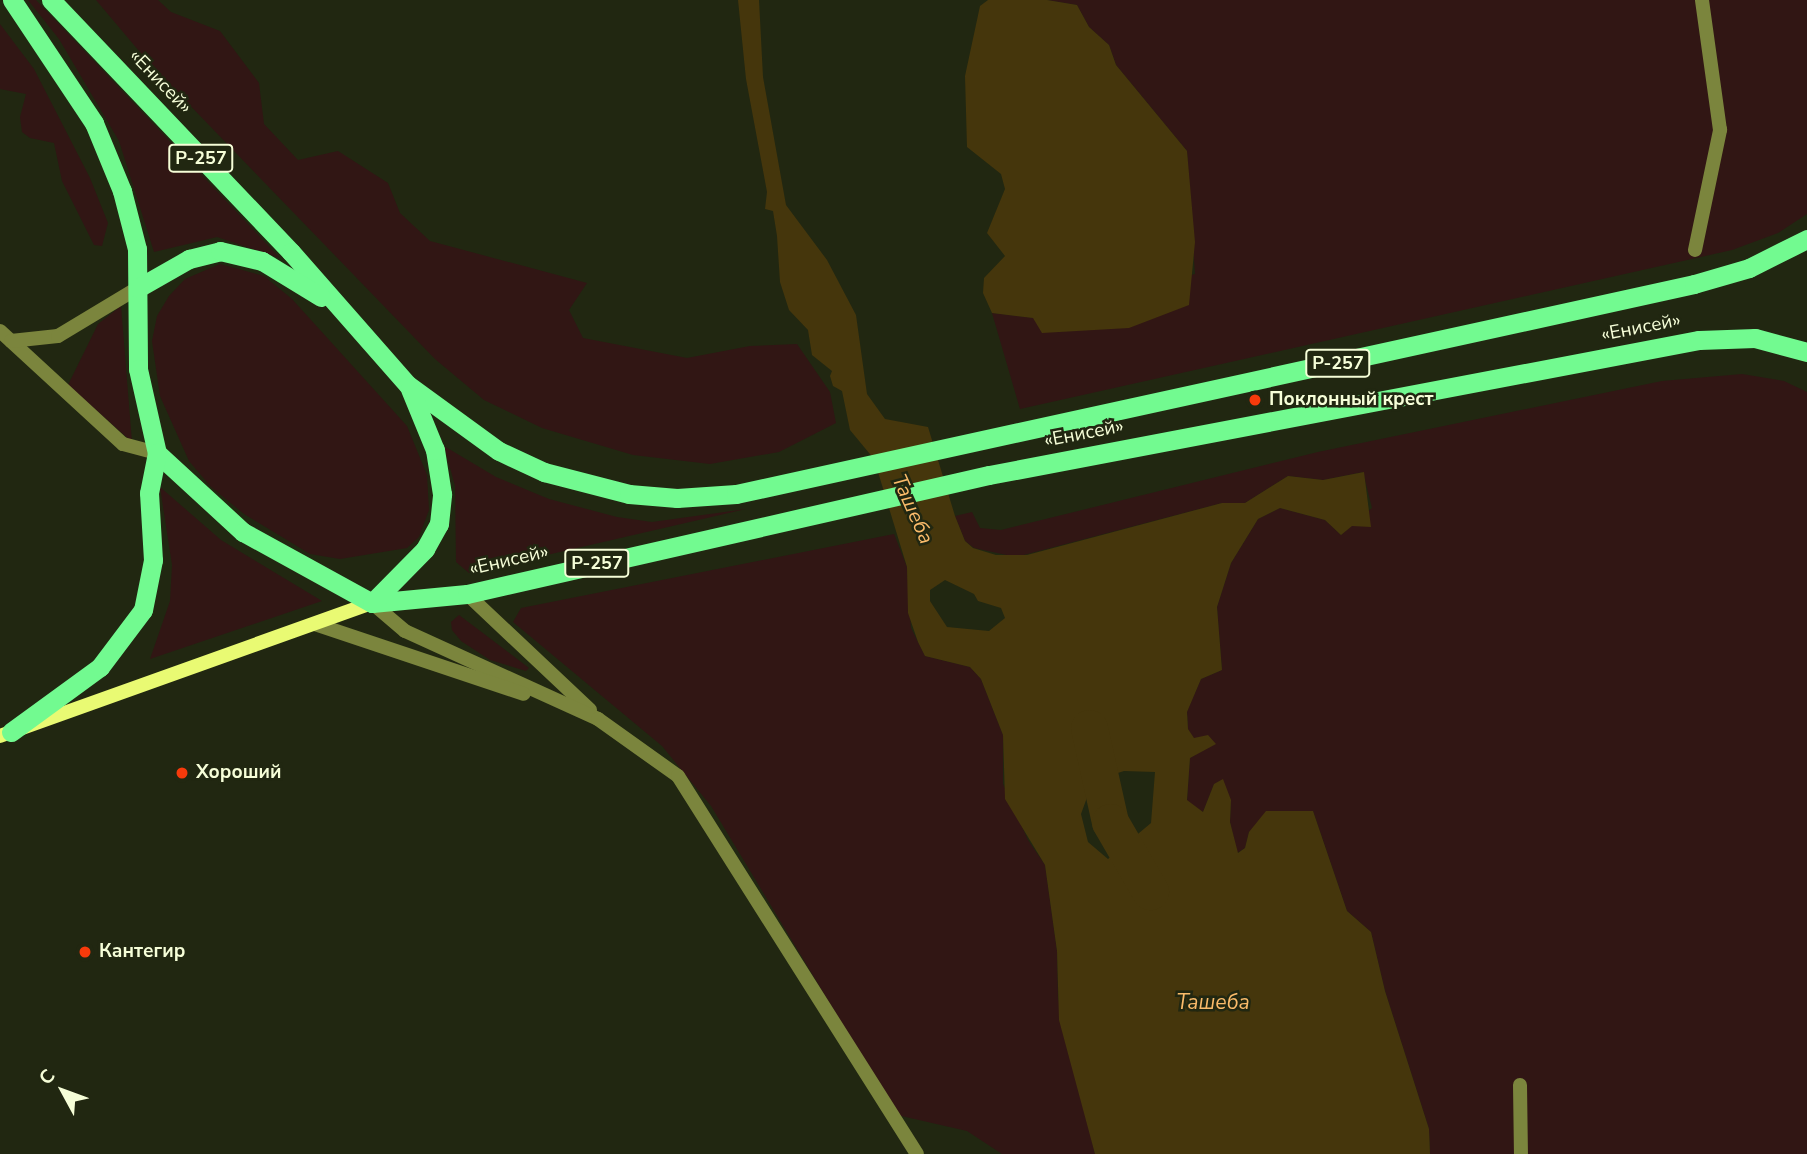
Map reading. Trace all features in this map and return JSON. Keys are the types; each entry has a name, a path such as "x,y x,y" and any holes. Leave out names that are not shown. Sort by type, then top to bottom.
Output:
{"highway":[{"path":"6,734 100,667 143,610 151,584 149,493 157,453 138,369 136,249 122,191 94,123 12,0"},
{"name":"«Енисей»","path":"51,0 350,318 408,385 499,451 544,472 629,494 677,498 736,494 812,478 1694,284 1749,268 1807,239"},
{"name":"«Енисей»","path":"138,288 203,254 242,254 290,276 350,318"},
{"name":"«Енисей»","path":"372,603 467,594 820,511 989,475 1699,340 1755,338 1807,352"},
{"name":"«Енисей»","path":"372,603 425,549 439,524 442,494 435,450 408,385"},
{"path":"157,453 243,532 372,603"}],"main road":[{"path":"6,734 372,603"}],"street":[{"path":"1695,250 1720,130 1702,0"},
{"path":"11,341 58,336 138,288"},
{"path":"0,331 123,444 157,453"},
{"path":"467,594 598,719 678,776 917,1154"},
{"path":"372,603 405,631 598,719"},
{"path":"315,624 598,719"},
{"path":"1520,1084 1521,1154"}],"shaded area":[{"path":"28,0 36,0 280,258 217,237 154,252 119,141 59,39"},
{"path":"96,0 158,0 171,12 220,31 259,83 264,124 298,160 338,151 388,183 400,213 430,241 587,283 569,310 583,338 687,358 750,346 797,344 830,392 836,423 779,452 710,464 633,455 542,428 484,400 435,359 150,64"},
{"path":"1047,0 1807,0 1807,214 1778,233 1732,250 1020,409 992,313 1034,318 1195,274 1187,151 1116,65 1109,45 1089,27 1077,5"},
{"path":"0,24 34,69 90,178 108,223 102,246 94,245 62,181 54,143 30,138 22,132 20,117 26,94 0,89"},
{"path":"220,264 264,276 292,299 407,426 427,475 429,510 419,537 407,548 340,559 310,554 244,514 211,487 189,461 160,396 152,341 157,316 169,296 185,279"},
{"path":"121,306 132,442 68,385 98,324"},
{"path":"1742,374 1784,381 1807,392 1807,1154 1430,1154 1429,1129 1385,991 1371,932 1347,911 1313,811 1249,832 1245,848 1237,853 1230,822 1231,800 1214,784 1203,812 1187,801 1190,758 1199,752 1188,729 1187,711 1201,679 1222,670 1217,607 1231,563 1258,519 1280,508 1325,520 1341,535 1372,508 1363,472 1323,480 1288,476 1245,503 1222,503 1016,557 974,548 965,541 955,516 972,512 980,528 1001,530 1318,452 1662,381"},
{"path":"444,446 496,477 549,499 617,517 652,522 746,509 469,573 456,562 455,486"},
{"path":"160,487 221,540 322,601 150,659 170,601 172,565"},
{"path":"894,534 907,567 911,628 925,656 970,667 981,679 1003,735 1003,784 1028,840 1045,865 1057,951 1058,998 1095,1154 1002,1154 967,1131 897,1115 711,806 662,746 513,622 521,608"},
{"path":"459,615 529,668 526,671 490,660 461,641 452,630 451,622"}],"water":[{"name":"Ташеба","path":"738,0 759,0 763,77 786,205 827,260 856,315 867,394 885,419 928,427 955,516 965,541 973,548 996,555 1027,555 1222,503 1245,503 1288,476 1323,480 1364,472 1371,527 1352,526 1341,535 1325,520 1280,508 1258,519 1231,563 1217,607 1222,670 1201,679 1187,712 1188,729 1194,738 1208,735 1216,744 1190,758 1187,800 1203,812 1214,784 1223,779 1231,800 1230,822 1238,853 1245,848 1249,832 1266,811 1313,811 1347,911 1371,932 1385,991 1429,1129 1430,1154 1095,1154 1059,1020 1057,951 1045,865 1005,799 1003,735 981,679 970,667 925,656 918,642 908,613 907,567 874,459 850,430 842,391 833,386 830,376 832,371 812,355 808,330 789,310 780,282 773,211 765,209 767,192 746,79","holes":["945,580 974,594 978,601 1001,608 1005,618 989,631 947,627 930,601 930,590","1124,771 1155,772 1151,823 1108,859 1088,842 1081,814 1093,781"]},
{"path":"988,0 1047,0 1077,5 1089,27 1109,45 1116,65 1187,151 1195,242 1189,305 1129,328 1042,333 1033,318 992,313 983,293 984,278 1005,256 987,233 1005,189 1001,174 967,147 965,76 980,6"}],"waterway":[{"name":"Ташеба","path":"1089,728 1110,822 1150,891"}],"place":[{"name":"Поклонный крест","path":"1255,400"},
{"name":"Хороший","path":"182,773"},
{"name":"Кантегир","path":"85,952"}]}
